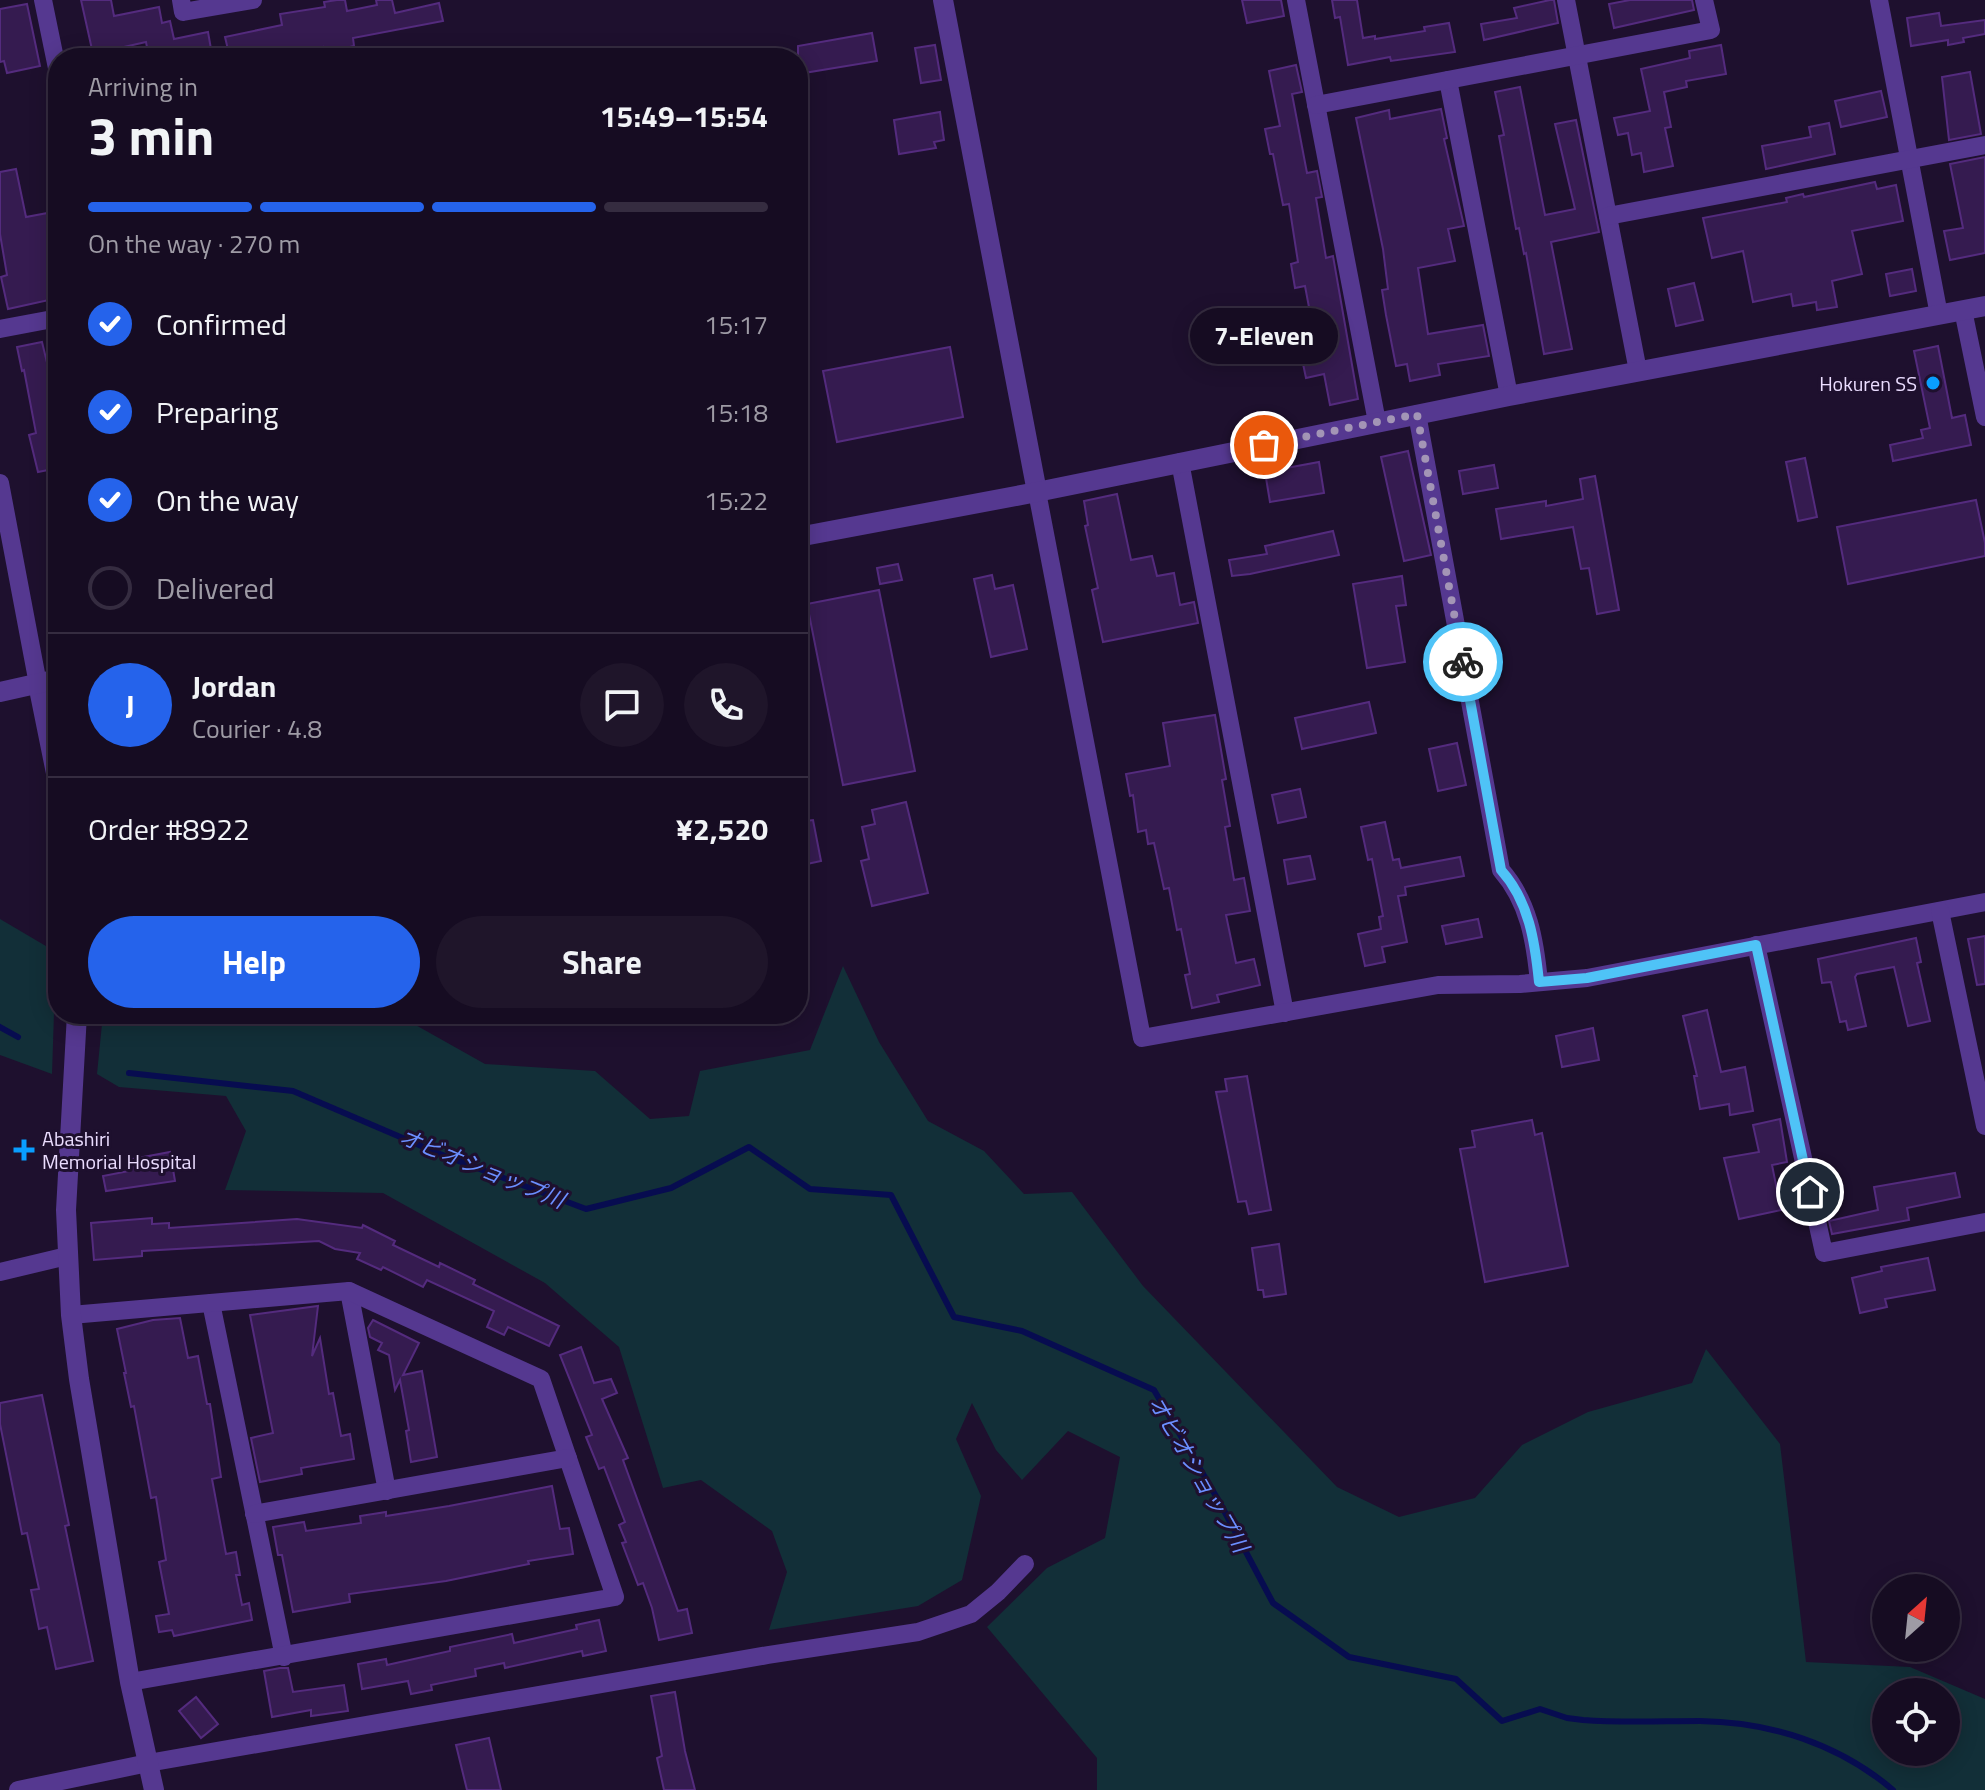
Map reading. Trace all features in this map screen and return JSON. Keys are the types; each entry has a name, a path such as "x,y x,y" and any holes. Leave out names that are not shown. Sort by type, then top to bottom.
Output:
{"street":[{"path":"43,0 53,48"},
{"path":"181,0 183,12 253,0"},
{"path":"943,0 1142,1038 1438,985 1587,978 1985,902"},
{"path":"1296,0 1377,422"},
{"path":"1566,0 1638,371"},
{"path":"1316,105 1711,30 1704,0"},
{"path":"1886,1 1908,160 1939,315"},
{"path":"1448,80 1509,396"},
{"path":"1608,216 1985,145"},
{"path":"808,535 1509,396 1985,306"},
{"path":"1963,310 1985,417"},
{"path":"0,329 48,320"},
{"path":"1417,414 1501,870 1516,888 1524,908 1535,941 1539,982"},
{"path":"1180,462 1285,1013"},
{"path":"0,483 48,682 0,692"},
{"path":"1940,911 1985,1126"},
{"path":"1756,945 1824,1253 1985,1222"},
{"path":"76,1024 68,1152 67,1256 71,1315 130,1682 154,1790"},
{"path":"0,1272 67,1256"},
{"path":"71,1315 349,1291 541,1379 615,1597 130,1682"},
{"path":"349,1291 387,1491"},
{"path":"211,1303 284,1657"},
{"path":"254,1514 568,1458"},
{"path":"18,1790 148,1763 918,1632 971,1614 1025,1564"}],"shaded area":[{"path":"0,919 48,947 48,1024 54,1024 52,1074 0,1055"},
{"path":"843,966 879,1042 928,1121 984,1151 1024,1194 1072,1192 1143,1286 1337,1487 1399,1517 1475,1498 1522,1445 1588,1412 1692,1383 1706,1349 1780,1444 1806,1662 1910,1667 1936,1678 1872,1678 1872,1766 1960,1766 1960,1688 1985,1699 1985,1790 1097,1790 1097,1758 987,1627 1047,1568 1105,1538 1120,1457 1068,1431 1022,1480 996,1450 972,1403 956,1439 981,1496 962,1580 918,1606 769,1630 787,1572 772,1531 701,1480 663,1488 619,1347 545,1283 383,1193 225,1190 246,1131 226,1096 119,1087 97,1074 102,1024 414,1024 485,1064 595,1071 650,1119 689,1116 700,1071 810,1050"}],"building":[{"path":"81,0 111,0 114,16 159,7 162,23 170,21 174,39 208,32 211,48 147,48 146,42 120,48 92,48"},
{"path":"345,0 347,11 377,5 376,0 392,0 395,13 439,3 443,21 353,38 354,46 345,48 228,48 225,37 282,25 280,14 325,7 324,2"},
{"path":"1242,0 1281,0 1284,16 1247,23"},
{"path":"1332,0 1357,0 1363,38 1425,31 1424,27 1449,23 1455,52 1391,61 1390,57 1348,65 1340,17 1335,18"},
{"path":"1554,0 1558,23 1484,40 1481,24 1517,18 1514,8"},
{"path":"1630,0 1692,0 1694,10 1614,28 1609,4"},
{"path":"27,4 40,66 7,73 4,61 0,62 0,9"},
{"path":"1939,13 1941,26 1985,20 1985,34 1963,38 1964,42 1948,45 1948,40 1911,46 1907,18"},
{"path":"872,33 877,61 808,72 808,48 798,46"},
{"path":"935,45 941,80 921,83 915,48"},
{"path":"1721,45 1726,74 1686,81 1687,87 1664,92 1671,127 1665,128 1673,166 1644,172 1641,153 1632,155 1628,133 1618,135 1614,118 1650,111 1641,69 1690,58 1689,51"},
{"path":"1296,65 1302,92 1292,94 1307,173 1317,171 1322,197 1316,198 1326,258 1333,256 1358,399 1330,405 1324,374 1306,378 1302,359 1318,355 1305,286 1295,288 1291,264 1298,262 1289,204 1283,205 1265,129 1280,126 1269,71"},
{"path":"1970,72 1981,134 1949,140 1942,77"},
{"path":"1520,87 1545,215 1575,209 1555,124 1576,120 1599,232 1551,242 1572,349 1544,354 1526,253 1519,228 1516,229 1499,136 1504,135 1495,92"},
{"path":"1881,91 1887,117 1841,127 1835,101"},
{"path":"1441,109 1447,138 1444,139 1464,226 1448,229 1455,261 1418,268 1428,334 1483,325 1489,356 1438,364 1440,375 1410,381 1407,364 1396,366 1382,290 1388,289 1383,249 1356,118 1389,110 1390,119"},
{"path":"940,112 944,140 934,142 936,148 899,154 894,120"},
{"path":"1829,123 1835,154 1766,169 1762,146 1811,137 1809,127"},
{"path":"1985,157 1985,253 1950,260 1944,231 1963,228 1950,164"},
{"path":"16,169 26,217 48,213 48,300 8,309 1,277 7,275 0,234 0,172"},
{"path":"1875,182 1877,189 1896,185 1903,221 1852,231 1862,274 1832,281 1837,307 1817,310 1816,302 1793,306 1791,294 1753,302 1743,251 1712,258 1703,218 1787,202 1786,198 1803,194 1804,197"},
{"path":"1912,269 1916,291 1890,296 1886,274"},
{"path":"1694,283 1703,320 1676,326 1668,289"},
{"path":"42,342 48,367 48,470 38,472 29,435 36,433 17,347"},
{"name":"Hokuren SS","path":"1938,346 1952,418 1965,415 1971,445 1893,461 1890,445 1923,438 1921,430 1930,428 1914,351"},
{"path":"950,347 963,417 837,442 823,371"},
{"path":"1408,451 1431,555 1404,561 1381,457"},
{"path":"1805,458 1817,517 1798,521 1786,462"},
{"path":"1319,462 1324,493 1270,502 1265,472"},
{"path":"1494,465 1498,488 1463,494 1459,471"},
{"path":"1595,476 1619,610 1597,614 1589,568 1581,569 1573,527 1501,539 1496,509 1546,501 1546,506 1583,499 1580,479"},
{"path":"1117,494 1131,560 1152,556 1157,576 1174,573 1180,605 1194,602 1198,623 1103,642 1092,590 1098,588 1085,526 1088,525 1084,501"},
{"path":"1976,500 1985,556 1848,584 1837,527"},
{"path":"1333,531 1339,555 1232,576 1229,560 1267,554 1265,546"},
{"path":"898,564 902,580 880,584 877,568"},
{"path":"992,575 995,589 1013,585 1027,649 991,657 974,579"},
{"path":"1402,576 1406,605 1396,606 1405,662 1367,668 1353,584"},
{"path":"879,590 915,771 843,785 808,604"},
{"path":"1369,702 1376,733 1302,749 1295,718"},
{"path":"1215,715 1226,779 1222,780 1230,826 1225,827 1234,880 1244,878 1250,911 1226,915 1236,963 1254,959 1260,985 1217,995 1219,1002 1192,1008 1185,975 1190,974 1181,929 1177,930 1169,888 1164,889 1154,843 1148,844 1146,830 1138,832 1133,795 1130,796 1126,774 1170,766 1163,723"},
{"path":"1457,743 1466,785 1438,791 1429,749"},
{"path":"1300,789 1306,817 1278,823 1272,795"},
{"path":"906,802 928,893 872,906 861,861 869,859 862,827 875,824 872,810"},
{"path":"813,820 821,861 808,864 808,821"},
{"path":"1385,822 1393,860 1399,859 1401,868 1460,857 1464,876 1405,887 1406,895 1398,896 1407,942 1382,947 1385,962 1365,966 1358,934 1381,929 1379,917 1383,916 1372,859 1368,860 1361,827"},
{"path":"1310,856 1315,879 1288,884 1284,860"},
{"path":"1478,919 1482,937 1446,944 1442,926"},
{"path":"1985,936 1985,984 1977,985 1968,939"},
{"path":"1916,938 1921,962 1917,963 1930,1021 1908,1026 1894,967 1857,974 1855,977 1866,1026 1848,1030 1846,1021 1840,1022 1831,982 1822,983 1818,959"},
{"path":"1707,1010 1721,1072 1745,1067 1753,1111 1730,1115 1729,1104 1700,1109 1694,1076 1697,1076 1683,1016"},
{"path":"1593,1028 1599,1060 1562,1067 1556,1036"},
{"path":"1247,1076 1271,1210 1249,1214 1246,1201 1238,1202 1216,1092 1227,1091 1225,1079"},
{"path":"1780,1119 1787,1162 1772,1165 1781,1210 1739,1219 1724,1158 1759,1152 1753,1125"},
{"path":"1532,1120 1535,1135 1542,1133 1568,1266 1485,1282 1460,1149 1475,1147 1472,1131"},
{"path":"170,1152 175,1181 106,1191 103,1176 129,1171 127,1160"},
{"path":"1955,1173 1960,1197 1907,1208 1909,1220 1832,1234 1829,1221 1878,1210 1874,1187"},
{"path":"152,1218 152,1224 169,1223 169,1228 297,1219 362,1228 363,1225 395,1241 393,1245 475,1280 473,1284 559,1326 549,1346 508,1327 504,1335 487,1327 494,1311 427,1280 423,1287 383,1267 381,1270 357,1259 360,1253 335,1249 319,1241 142,1251 142,1256 94,1260 91,1223"},
{"path":"1279,1244 1286,1294 1264,1297 1263,1290 1258,1290 1252,1248"},
{"path":"1928,1258 1935,1290 1885,1299 1887,1307 1860,1313 1852,1278 1882,1271 1881,1267"},
{"path":"318,1306 312,1356 320,1338 329,1394 333,1393 341,1436 350,1434 354,1459 301,1468 302,1474 260,1482 251,1438 273,1433 250,1315"},
{"path":"180,1318 188,1358 198,1356 207,1404 210,1404 221,1477 212,1479 226,1554 236,1552 240,1575 236,1575 242,1605 249,1603 252,1620 174,1636 172,1630 159,1632 156,1616 169,1614 159,1562 166,1560 156,1497 151,1498 117,1329 153,1320"},
{"path":"373,1320 419,1343 403,1375 422,1371 437,1457 411,1462 400,1380 395,1390 389,1355 378,1350 382,1343 370,1337 368,1328"},
{"path":"581,1347 594,1383 611,1379 617,1393 602,1399 628,1458 623,1460 678,1611 687,1609 692,1633 659,1640 643,1583 638,1585 622,1543 626,1542 619,1525 625,1522 604,1467 599,1469 586,1437 592,1435 560,1355"},
{"path":"42,1395 93,1661 56,1669 47,1627 39,1629 31,1590 39,1589 27,1533 22,1534 0,1424 0,1403"},
{"path":"552,1486 560,1529 569,1528 573,1554 528,1561 529,1564 446,1581 349,1594 350,1602 293,1612 273,1527 304,1522 306,1531 361,1523 360,1516 386,1512 386,1516"},
{"path":"599,1620 606,1651 583,1656 582,1651 505,1668 504,1663 475,1669 476,1676 431,1685 432,1690 411,1694 408,1681 362,1689 358,1664 386,1659 387,1665 512,1634 514,1643 577,1629 576,1625"},
{"path":"288,1668 293,1692 344,1685 348,1711 311,1716 311,1710 272,1717 264,1671"},
{"path":"675,1692 695,1790 664,1790 657,1758 662,1756 651,1696"},
{"path":"196,1697 218,1724 201,1738 179,1711"},
{"path":"489,1738 501,1790 467,1790 456,1745"}],"waterway":[{"name":"オビオショップ川","path":"0,1027 18,1037"},
{"name":"オビオショップ川","path":"129,1073 293,1091 440,1154 586,1209 671,1188 749,1147 810,1189 891,1195 954,1317 1022,1331 1154,1390 1220,1503 1273,1603 1349,1657 1456,1679 1502,1721 1540,1709 1583,1720 1726,1722 1778,1731 1827,1748 1893,1790"}],"way so far":[{"path":"1264,445 1417,414 1463,662"}],"place":[{"name":"Hokuren SS","path":"1933,383"},
{"name":"7-Eleven","path":"1264,445"},
{"name":"Abashiri Memorial Hospital","path":"24,1150"}],"route":[{"path":"1463,662 1501,870 1516,888 1524,908 1535,941 1539,982 1587,978 1756,945 1810,1192"}]}
